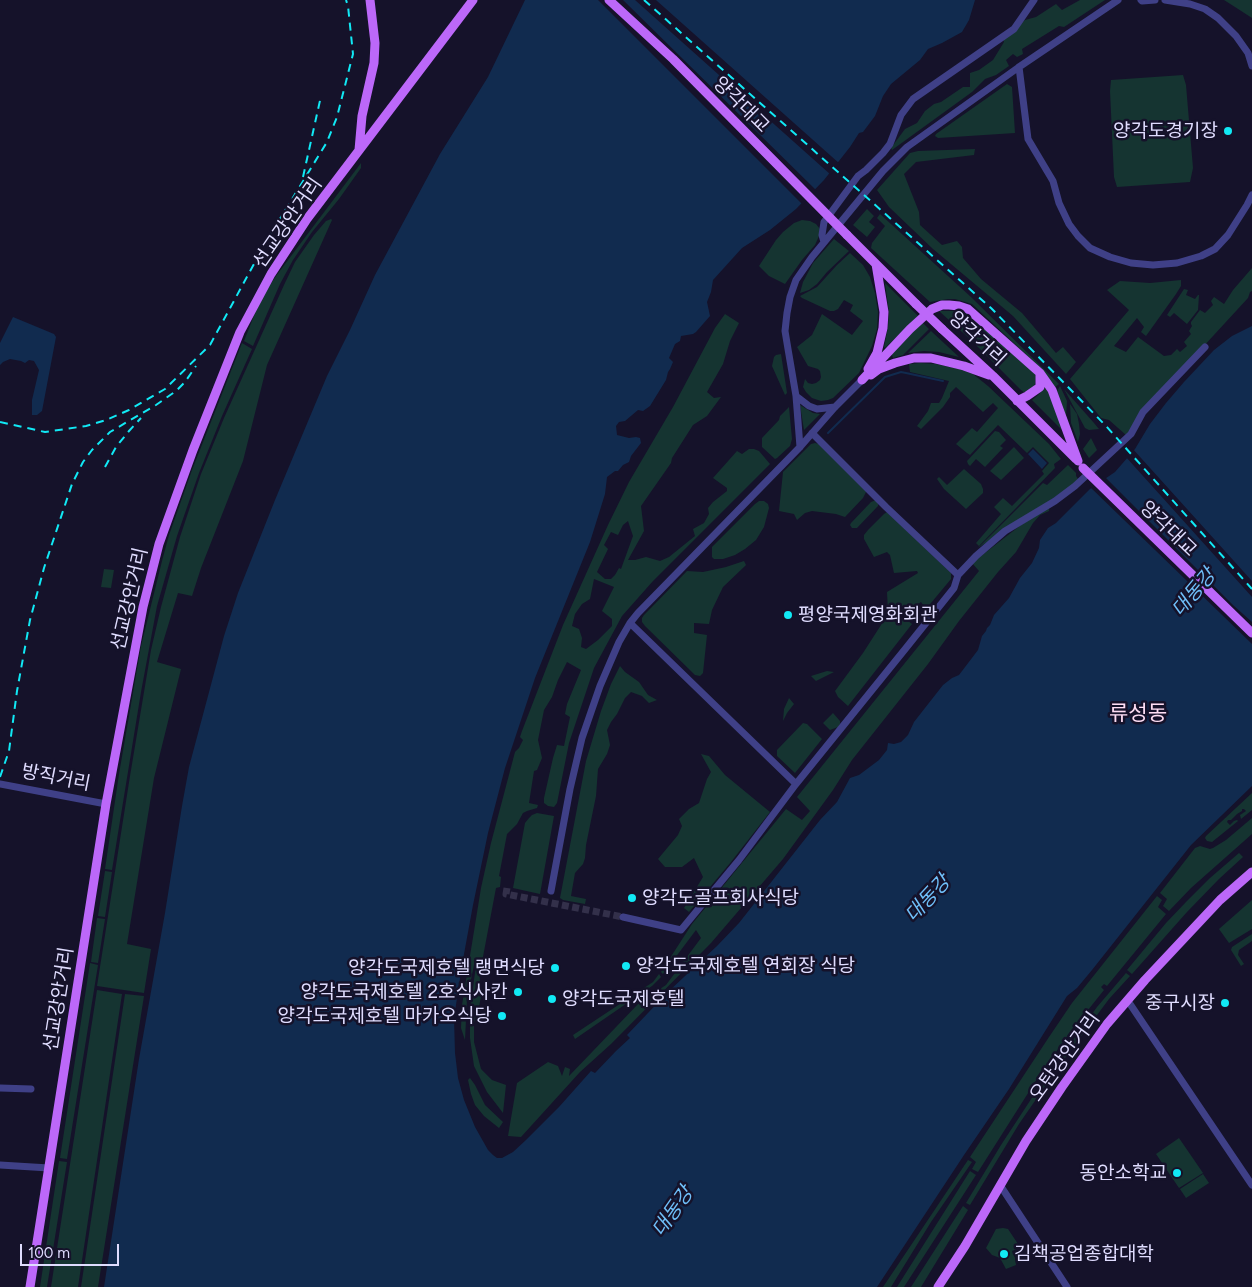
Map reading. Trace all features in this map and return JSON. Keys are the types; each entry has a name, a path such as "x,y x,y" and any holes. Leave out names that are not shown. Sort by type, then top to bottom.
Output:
{"main road":[{"path":"358,151 362,116 374,63 375,43 370,0"},
{"name":"선교강안거리","path":"30,1287 106,804 143,606 158,544 192,450 240,332 271,274 307,219 473,0"},
{"name":"양각대교","path":"609,0 673,59 847,235"},
{"name":"양각거리","path":"847,235 916,304 993,376 1080,464"},
{"path":"862,380 876,353 883,328 884,312 876,264"},
{"path":"862,380 932,309 949,305 968,308 1040,373 1052,390 1080,464"},
{"path":"862,380 879,369 914,358 930,358 964,366 993,376"},
{"path":"1017,401 1040,387 1040,373"},
{"name":"양각대교","path":"1080,464 1252,633"},
{"name":"오탄강안거리","path":"938,1287 965,1246 1026,1141 1062,1086 1107,1024 1145,980 1220,900 1252,872"}],"street":[{"path":"824,242 822,235 824,222 858,176 890,144 901,115 913,99 1014,29 1034,0"},
{"path":"800,447 796,396 786,331 787,313 796,280 812,257 883,171 907,147 1019,67 1118,0"},
{"path":"1141,0 1154,0"},
{"path":"1165,0 1190,4 1205,9 1218,18 1236,36 1248,53 1252,66"},
{"path":"1019,67 1028,139 1054,181 1059,203 1069,224 1090,248 1110,257 1138,264 1177,263 1201,256 1215,249 1228,235 1252,195"},
{"path":"623,917 681,930 739,860 796,784 954,588 958,575 976,556 1005,531 1055,501 1075,486 1130,434 1144,412 1205,347"},
{"path":"551,891 582,738 600,686 630,624 638,613 800,447 862,380"},
{"path":"796,396 809,406 817,409 835,407"},
{"path":"812,433 958,575"},
{"path":"630,624 796,784"},
{"name":"방직거리","path":"0,784 106,804"},
{"path":"1128,1001 1252,1185"},
{"path":"0,1088 31,1089"},
{"path":"0,1164 49,1168"},
{"path":"1000,1185 1067,1287"}],"green space":[{"path":"1080,0 1105,0 1064,27 1059,26 1022,49 1023,54 1017,57 1013,54 1006,60 1009,66 996,75 985,79 972,92 892,150 891,148 905,129 917,123 925,111 963,87 970,87 970,73 979,70 993,60 1004,42 1003,39 1025,20 1036,17 1056,4 1062,10"},
{"path":"1224,0 1252,0 1252,18 1235,7"},
{"path":"1183,75 1186,85 1193,168 1190,182 1117,187 1114,177 1111,80"},
{"path":"1007,84 1012,87 1015,133 938,138 935,136 936,134"},
{"path":"975,149 974,155 916,162 904,174 919,212 920,225 942,245 957,241 962,247 963,258 981,279 1022,313 1056,353 1063,347 1076,362 1066,374 1013,316 933,249 889,207 877,190 910,153 918,151"},
{"path":"361,163 361,168 293,260 280,284 253,346 244,341 261,298"},
{"path":"867,209 874,216 869,222 875,227 867,237 853,225"},
{"path":"880,214 971,297 1059,384 1054,388 1043,371 972,304 955,299 930,302 871,248 872,243 885,226 877,218"},
{"path":"331,219 267,365 243,461 192,596 178,593 157,662 181,669 154,778 127,944 151,949 144,993 97,986 151,650 180,537 201,474 224,418 284,285 295,262 314,235 326,221"},
{"path":"802,220 816,224 820,229 819,236 815,245 785,284 769,276 759,266 783,232 794,223"},
{"path":"834,239 849,251 817,284 809,290 800,293 803,282 813,263"},
{"path":"850,253 863,265 870,277 878,312 877,329 872,346 859,373 833,398 821,401 812,398 803,387 805,379 808,383 812,384 820,380 820,371 808,366 797,347 812,335 822,314 852,335 863,321 850,311 853,305 844,300 838,309 830,311 800,296 817,287"},
{"path":"1252,268 1252,291 1248,298 1126,435 1109,420 1101,418 1070,379 1129,310 1107,290 1120,281 1150,283 1181,280 1181,286 1176,294 1146,336 1141,332 1144,327 1137,318 1114,346 1126,352 1138,337 1164,356 1171,355 1177,349 1180,352 1187,346 1184,342 1191,334 1189,331 1192,326 1191,322 1200,310 1205,313 1213,305 1211,301 1214,297 1224,304"},
{"path":"885,283 918,316 885,348 889,312"},
{"path":"1184,289 1188,290 1186,295 1195,299 1199,295 1198,310 1187,324 1174,313 1170,317 1167,315"},
{"path":"939,311 964,312 972,316 1034,373 1036,376 1033,388 1025,393 1021,390"},
{"path":"725,314 739,323 730,341 723,364 707,392 714,398 721,397 707,416 693,425 672,458 671,463 641,506 644,531 628,560 646,557 660,561 669,557 695,536 693,529 704,523 709,514 708,508 727,491 727,488 713,478 737,451 742,454 749,449 754,449 759,451 770,464 653,581 622,616 594,668 569,743 557,803 554,807 544,803 544,798 557,745 564,746 570,717 565,714 567,704 581,670 567,662 552,697 544,710 538,740 542,758 537,770 534,771 529,803 538,805 537,808 523,813 517,824 507,834 499,876 501,877 500,887 496,888 482,962 475,960 467,999 465,1040 461,1028 462,1005 481,888 515,752 523,740 520,737 522,731 563,625 608,525 629,482 673,407 715,328","holes":["628,521 633,536 621,569 619,568 611,579 605,579 597,572 608,549 604,545 611,532 618,535 623,525","594,579 614,587 602,611 612,619 612,626 586,649 581,647 582,638 579,629 572,626 575,614 582,604 590,599"]},
{"path":"922,322 929,329 903,355 893,358 892,353"},
{"path":"931,331 959,357 939,352 908,353"},
{"path":"242,343 252,349 199,473 177,536 157,606 112,870 105,869 141,646 162,561 192,470"},
{"path":"781,354 787,393 785,395 772,366 774,357"},
{"path":"909,364 936,364 973,374 1049,444 1061,459 1054,464 1055,468 979,546 976,543 1001,514 994,507 1003,498 1012,506 1044,474 1042,471 1049,463 1033,447 1027,453 998,425 970,455 967,453 956,444 972,428 977,432 998,408 993,403 983,412 956,387 950,393 950,397 943,407 921,429 917,426 928,411 931,403 939,403 949,381 910,372"},
{"path":"1060,386 1067,401 1066,416 1057,391"},
{"path":"1044,388 1047,389 1065,433 1032,400"},
{"path":"1064,389 1099,429 1089,430 1085,428"},
{"path":"1070,404 1077,414 1080,434 1078,442 1071,423"},
{"path":"800,405 813,413 820,414 804,430"},
{"path":"789,407 792,439 790,446 775,459 762,447 762,438"},
{"path":"995,431 999,432 1006,440 1000,446 1003,448 985,467 976,459 970,466 967,461"},
{"path":"1091,438 1097,450 1089,458 1083,449"},
{"path":"811,444 819,444 866,489 863,498 845,517 812,511 805,513 797,520 794,514 779,511 783,472"},
{"path":"1014,447 1024,458 1001,480 990,471"},
{"path":"1068,465 1076,473 1078,479 1072,486 978,548 1043,483 1047,485"},
{"path":"964,469 981,484 983,489 983,493 966,509 944,489 937,479 939,477 947,485"},
{"path":"876,500 878,506 857,528 852,528 851,523 871,502"},
{"path":"759,501 764,501 768,504 769,508 764,527 756,540 735,555 723,559 714,559 712,557 712,547"},
{"path":"1049,507 1049,511 1040,515 1033,523 1016,552 959,621 928,664 852,760 833,790 783,859 711,943 611,1044 580,1072 521,1137 508,1136 517,1083 548,1062 558,1066 562,1076 565,1067 570,1069 569,1076 640,1002 666,985 701,938 696,930 663,974 661,972 692,924 786,809 802,820 810,811 797,797 979,571 972,563 1021,525"},
{"path":"887,512 951,573 951,579 926,609 921,602 902,616 912,624 848,706 838,697 835,691 863,653 888,612 887,592 918,573 917,571 894,573 890,555 887,552 874,557 864,539 864,535 868,530"},
{"path":"744,561 746,565 723,587 712,610 709,624 694,623 694,633 707,635 703,673 700,676 695,675 645,626 642,618 687,571 703,572"},
{"path":"104,569 114,570 111,588 101,587"},
{"path":"620,666 639,682 648,695 657,700 649,703 642,696 631,692 625,698 607,730 610,745 598,769 596,796 585,858 583,864 575,873 571,896 586,899 585,904 563,900 560,898 586,761 601,711"},
{"path":"827,671 834,672 816,681 811,676"},
{"path":"789,698 794,704 783,721 784,709"},
{"path":"833,713 840,721 840,724 838,727 830,730 823,723"},
{"path":"803,723 807,724 822,739 795,773 777,756 777,750"},
{"path":"701,754 709,756 725,775 770,812 689,912 684,908 703,877 694,858 682,867 665,867 658,859 678,835 682,826 679,819 689,809 699,803 711,772"},
{"path":"1252,793 1252,810 1241,819 1240,815 1246,811 1242,809 1242,811 1227,822 1230,825 1234,821 1238,821 1212,842 1207,841 1206,836"},
{"path":"537,813 554,816 540,894 513,888 525,823 532,815"},
{"path":"1252,818 1252,834 1191,888 1169,911 1163,906 1167,899 1160,893 1195,848 1200,846 1213,848 1226,840"},
{"path":"1239,853 1243,857 1187,912 1132,974 1127,970 1186,902"},
{"path":"105,871 112,872 105,917 98,916"},
{"path":"1157,896 1162,900 1158,907 1166,914 1107,986 1104,984 1101,987 1104,990 1068,1035 1037,1079 978,1172 972,1169 976,1162 970,1157 1072,1003"},
{"path":"1252,900 1252,929 1229,943 1219,929"},
{"path":"97,918 105,919 98,963 91,962"},
{"path":"1252,934 1252,941 1239,950 1238,955 1244,964 1241,966 1231,950 1232,947"},
{"path":"90,963 98,965 67,1159 60,1158"},
{"path":"476,966 479,967 481,996 474,1023 474,1042 481,1069 492,1080 506,1085 503,1113 487,1092 474,1066 470,1038 470,1008"},
{"path":"1126,973 1130,976 1109,999 1059,1066 1019,1124 970,1205 966,1203 1041,1084 1097,1007"},
{"path":"659,974 661,977 652,986 575,1039 573,1035 653,982"},
{"path":"97,990 122,994 78,1287 51,1287"},
{"path":"125,994 144,996 98,1287 81,1287"},
{"path":"470,1078 485,1105 503,1122 499,1128 484,1116 475,1105 468,1080"},
{"path":"1179,1138 1203,1173 1179,1188 1156,1154"},
{"path":"968,1160 972,1162 931,1222 891,1287 883,1287"},
{"path":"59,1161 67,1162 47,1287 40,1287"},
{"path":"970,1171 976,1175 904,1287 897,1287"},
{"path":"1203,1174 1209,1183 1186,1198 1180,1189"},
{"path":"963,1206 968,1210 921,1287 911,1287"},
{"path":"996,1229 1008,1229 1019,1248 1012,1251 1016,1265 1006,1269 1000,1258 992,1255 986,1248"}],"water":[{"name":"대동강","path":"525,0 975,0 969,20 962,32 928,49 920,60 891,84 883,96 875,116 863,132 859,133 824,180 796,209 770,230 742,248 713,280 707,302 710,316 696,332 681,336 680,341 675,344 669,358 673,362 666,380 650,406 643,411 638,410 616,426 617,435 640,438 641,443 631,456 629,462 607,477 605,494 590,542 535,678 505,768 488,833 462,965 454,1018 458,1078 464,1100 475,1127 488,1150 497,1158 502,1158 513,1152 559,1107 591,1071 595,1073 630,1038 627,1035 739,923 820,820 837,802 850,778 859,775 879,760 887,750 888,743 901,742 943,685 959,675 978,650 982,636 994,615 1009,598 1020,578 1032,563 1039,548 1040,540 1048,528 1056,523 1090,489 1115,472 1135,449 1150,424 1166,403 1214,350 1232,336 1252,326 1252,786 1191,845 1092,970 1077,988 1067,996 1009,1089 877,1287 104,1287 139,1059 189,767 224,636 238,593 327,376 375,275 440,154 488,77"},
{"path":"13,317 54,334 56,337 42,411 37,415 32,415 32,400 39,370 34,361 29,360 25,363 10,359 0,365 0,343"},
{"path":"1033,449 1047,463 1042,469 1028,454"}],"pier":[{"path":"598,0 623,0 817,191 803,205"},
{"path":"635,0 656,0 840,164 831,175"},
{"path":"1132,448 1252,581 1252,597 1125,456"},
{"path":"1104,476 1252,622 1252,644 1089,486"}],"waterway":[{"path":"828,433 885,377 901,372 943,381"}],"tunnel":[{"path":"507,888 506,894 623,917"}],"railway":[{"path":"0,422 45,432 86,426 106,420 129,410 165,389 210,345 267,240 327,142 337,117 353,54 346,0"},
{"path":"644,0 991,308 1106,426 1252,589"},
{"path":"303,177 321,96"},
{"path":"0,777 9,751 17,691 30,620 44,568 72,484 83,462 110,432 176,391 196,366"},
{"path":"105,467 116,447 141,418"}],"place":[{"name":"양각도경기장","path":"1228,131"},
{"name":"평양국제영화회관","path":"788,615"},
{"name":"양각도골프회사식당","path":"632,898"},
{"name":"양각도국제호텔 연회장 식당","path":"626,966"},
{"name":"양각도국제호텔 랭면식당","path":"555,968"},
{"name":"양각도국제호텔 2호식사칸","path":"518,992"},
{"name":"양각도국제호텔","path":"552,999"},
{"name":"중구시장","path":"1225,1003"},
{"name":"양각도국제호텔 마카오식당","path":"502,1016"},
{"name":"동안소학교","path":"1177,1173"},
{"name":"김책공업종합대학","path":"1004,1254"}],"district":[{"name":"류성동","path":"1138,714"}]}
